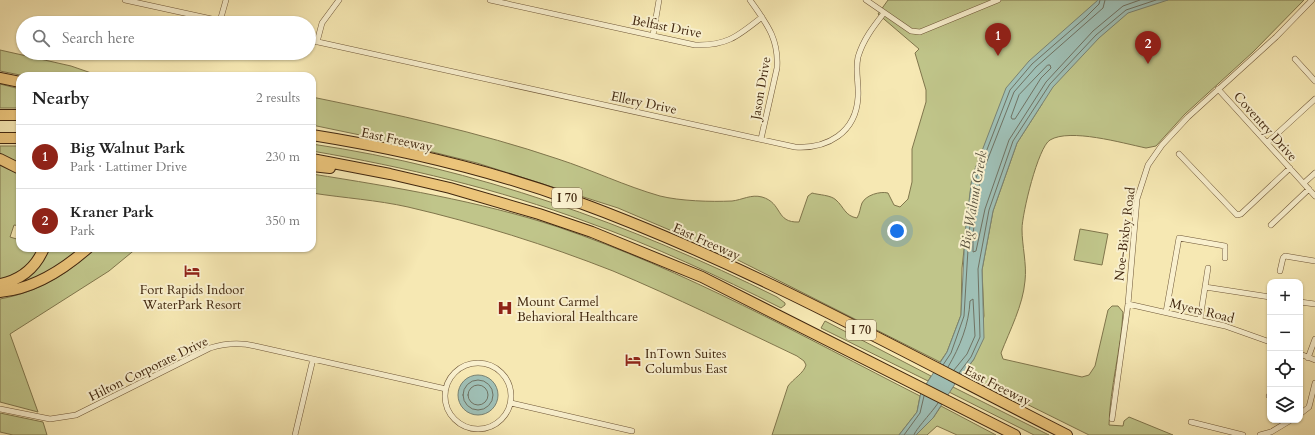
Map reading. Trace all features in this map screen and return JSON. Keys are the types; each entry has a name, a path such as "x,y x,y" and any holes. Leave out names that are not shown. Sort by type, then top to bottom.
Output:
{"highway":[{"path":"0,78 16,81"},
{"path":"0,115 16,115"},
{"name":"East Freeway","path":"316,136 392,150 508,179 573,200 672,239 738,269 1067,435"},
{"path":"0,138 16,138"},
{"path":"0,160 16,167"},
{"name":"I 70","path":"316,160 390,174 492,199 592,232 702,277 1015,435"},
{"path":"316,166 390,174"},
{"path":"0,284 14,280 24,274 33,266 42,252"},
{"path":"0,292 21,289 48,278 83,252"}],"street":[{"path":"125,0 197,16"},
{"path":"221,16 226,0"},
{"path":"317,42 322,23 339,0"},
{"name":"Belfast Drive","path":"490,0 695,45 719,44 740,34 762,17"},
{"path":"653,35 659,0"},
{"name":"Jason Drive","path":"750,0 772,34 778,57 777,68 761,139"},
{"path":"866,0 911,31 920,32 998,0"},
{"name":"Noe-Bixby Road","path":"1112,419 1128,304 1136,205 1144,173 1162,145 1218,90 1276,37 1312,0"},
{"name":"Ellery Drive","path":"317,42 807,148 819,146 841,134 850,122 856,107 858,89 856,74 861,47 865,38 884,13"},
{"path":"1296,59 1315,81"},
{"name":"Coventry Drive","path":"1218,90 1315,196"},
{"path":"1267,143 1315,99"},
{"path":"1179,154 1237,215 1241,214 1290,168"},
{"path":"1304,184 1315,173"},
{"path":"1271,225 1309,189"},
{"path":"1166,312 1179,238 1225,246 1227,248 1225,258"},
{"path":"1280,271 1283,258 1285,256 1315,261"},
{"path":"1200,320 1208,268"},
{"path":"1205,287 1267,297"},
{"path":"1303,302 1315,304"},
{"name":"Myers Road","path":"1128,304 1232,328 1267,341"},
{"path":"1308,358 1315,339"},
{"name":"Hilton Corporate Drive","path":"0,409 50,419 76,415 199,353 228,343 242,343 446,389"},
{"path":"1303,356 1315,360"},
{"path":"296,435 312,359"},
{"path":"475,363 486,364 503,374 509,383 511,404 504,417 496,424 486,428 475,429 465,426 456,420 449,411 446,400 446,389 450,379 461,368 475,363"},
{"path":"1303,412 1309,407 1315,384"},
{"path":"511,404 632,431"},
{"path":"1191,422 1243,435"},
{"path":"1260,435 1271,432 1286,423"}],"green space":[{"path":"888,0 1304,0 1253,52 1185,114 1156,146 1146,148 1110,140 1070,135 1050,140 1045,145 1036,167 1025,210 1022,229 1025,268 1024,290 1016,317 1001,353 1003,359 1082,377 1089,375 1095,366 1108,310 1112,306 1118,306 1123,312 1122,326 1111,397 1109,425 1123,426 1124,421 1129,417 1173,435 1089,435 964,373 974,359 984,316 982,270 993,211 1017,143 1042,104 986,142 972,177 962,268 961,315 947,352 940,362 726,254 618,208 477,163 384,140 316,126 316,98 405,117 497,140 571,163 634,188 668,198 732,201 758,196 769,200 786,219 799,222 808,196 812,193 834,198 847,213 857,218 864,200 874,194 888,193 894,205 900,207 908,199 912,182 912,149 926,102 926,90 915,53 919,49 878,14"},
{"path":"0,50 16,54 16,60 44,60 71,66 88,72 16,72 16,74 0,71"},
{"path":"0,84 16,88 16,108 0,108"},
{"path":"316,145 373,154 433,168 550,202 608,223 722,270 777,297 785,303 785,305 781,308 661,251 612,231 553,210 520,199 451,180 316,152"},
{"path":"0,146 16,146 16,164 0,156"},
{"path":"0,163 16,172 16,225 14,225 10,237 16,239 16,252 37,252 32,260 23,268 0,280"},
{"path":"316,175 467,202 558,227 605,244 652,263 742,305 920,396 917,412 899,435 772,435 788,386 803,371 806,365 804,361 797,356 705,312 588,261 486,227 408,207 316,194"},
{"path":"1080,229 1108,234 1102,265 1074,260"},
{"path":"43,252 79,252 58,267 38,278 18,285 7,285"},
{"path":"91,252 132,252 109,271 10,334 38,412 0,402 0,299 40,287 63,274"},
{"path":"825,321 931,376 928,381 821,328"},
{"path":"953,387 1049,435 1034,435 949,392"},
{"path":"941,406 996,435 957,435 937,426 927,435 916,435 933,418"},
{"path":"0,413 43,422 47,435 13,435 0,432"}],"water":[{"name":"Big Walnut Creek","path":"1098,0 1168,0 1128,13 1099,38 1053,87 1017,143 993,211 982,270 984,338 974,359 955,384 933,418 916,435 899,435 917,412 921,392 947,352 961,315 965,233 972,177 1006,88 1029,61"},
{"path":"478,375 492,381 498,395 492,409 478,415 464,409 458,395 464,381"}],"place":[{"name":"Big Walnut Park","path":"998,56"},
{"name":"Kraner Park","path":"1148,64"},
{"name":"Fort Rapids Indoor WaterPark Resort","path":"192,271"},
{"name":"Mount Carmel Behavioral Healthcare","path":"505,308"},
{"name":"InTown Suites Columbus East","path":"633,360"}]}
